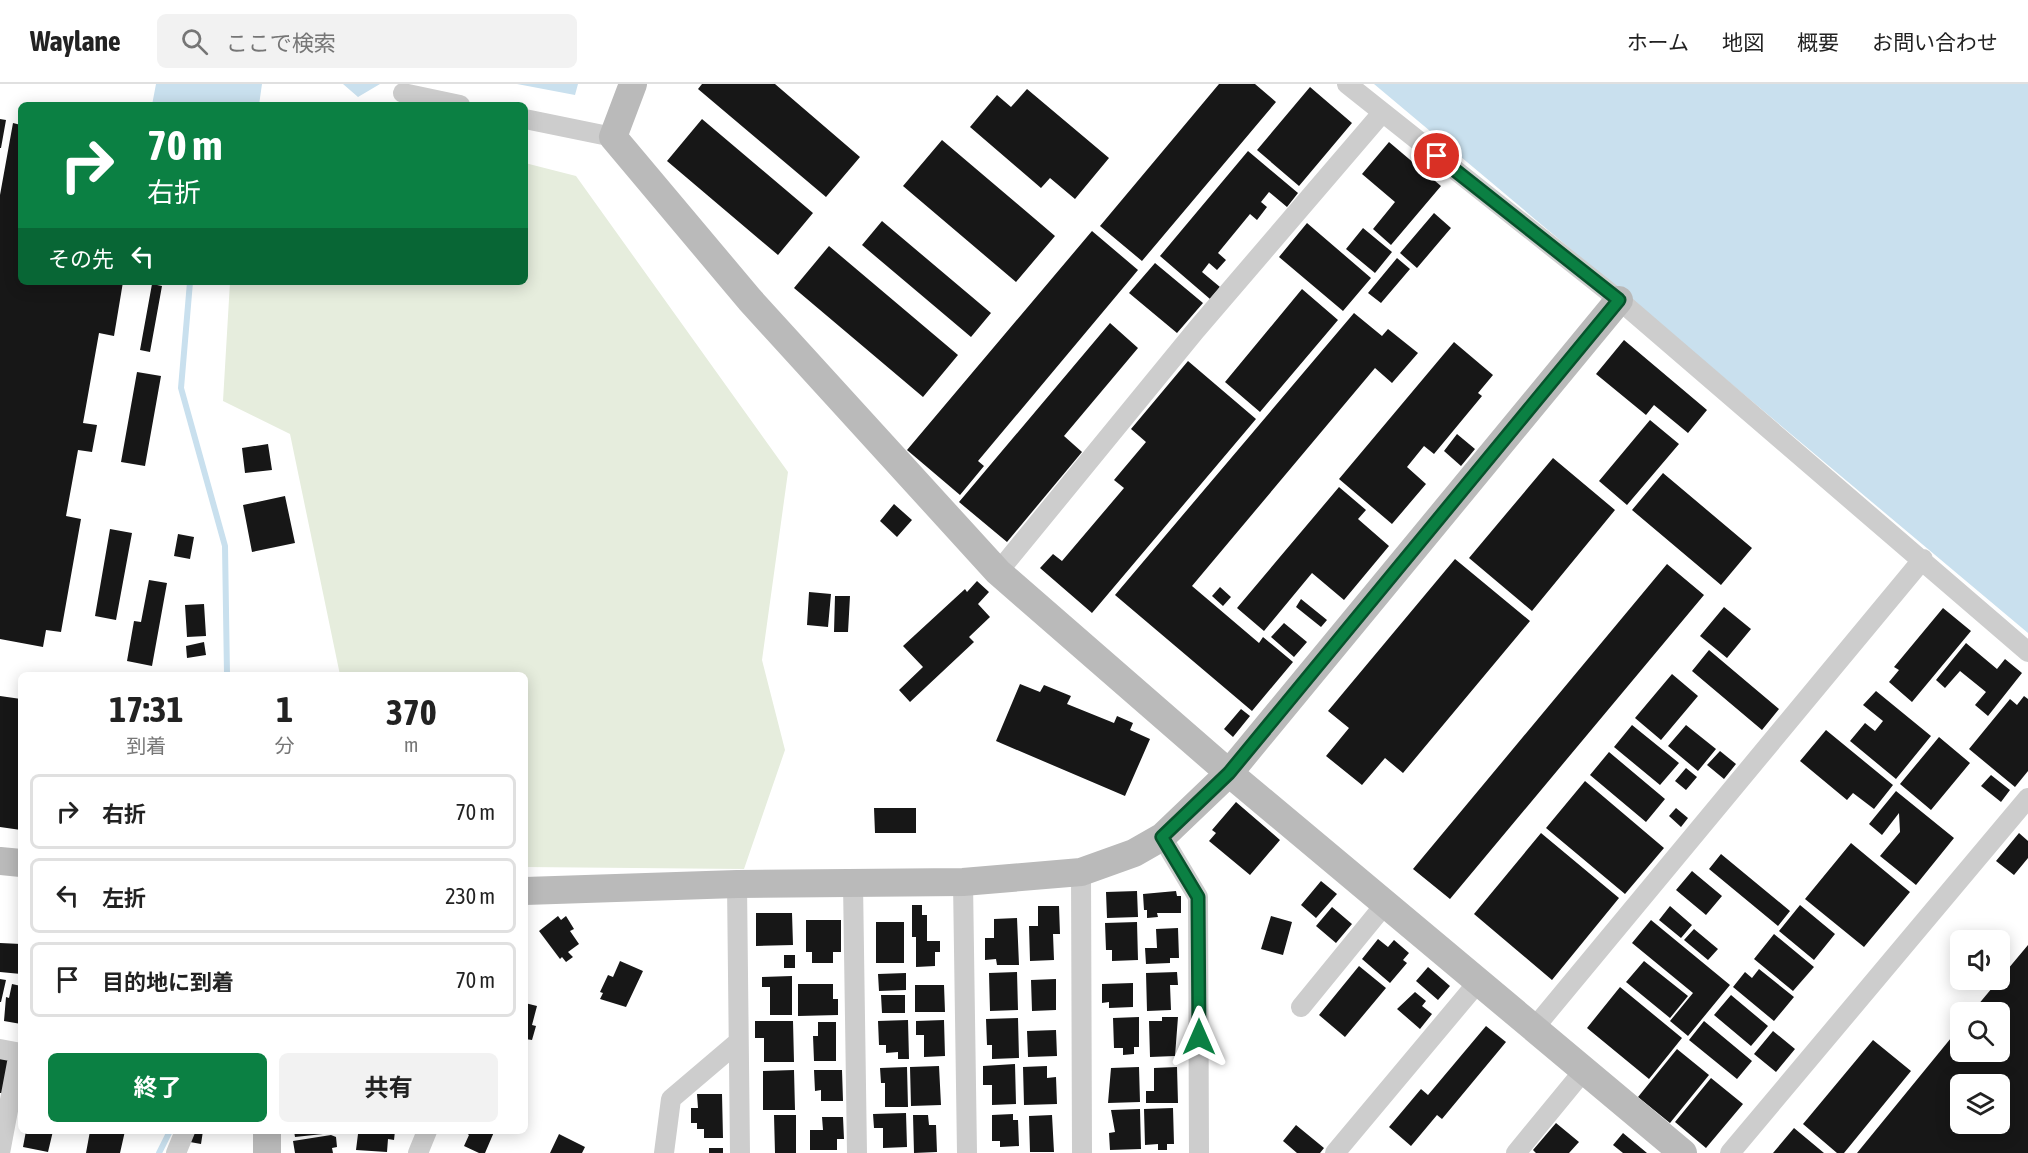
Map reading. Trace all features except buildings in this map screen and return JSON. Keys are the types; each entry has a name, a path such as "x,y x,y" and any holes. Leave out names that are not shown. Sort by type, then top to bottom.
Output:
{"street":[{"path":"613,137 633,84"},
{"path":"1347,84 1619,300 1923,559 2028,652"},
{"path":"403,93 446,102"},
{"path":"998,572 1196,330 1382,113"},
{"path":"528,120 613,137 750,300 998,572 1229,773 1683,1153"},
{"path":"528,891 737,884 963,882 1081,872 1134,853 1162,837 1229,773 1619,300"},
{"path":"1535,1027 1923,559"},
{"path":"1730,1153 2028,798"},
{"path":"1162,837 1198,897 1199,1153"},
{"path":"0,861 18,863"},
{"path":"1081,872 1082,1153"},
{"path":"963,882 967,1153"},
{"path":"853,883 857,1153"},
{"path":"737,884 740,1153"},
{"path":"1301,1007 1386,903"},
{"path":"1335,1153 1479,981"},
{"path":"663,1153 671,1099 738,1042"},
{"path":"0,1153 13,1051"},
{"path":"1516,1153 1585,1070"},
{"path":"176,1153 184,1134"},
{"path":"267,1134 267,1153"},
{"path":"418,1153 426,1134"}],"green space":[{"path":"528,164 576,176 788,472 762,660 785,750 744,869 528,867 528,672 339,672 290,434 223,401 230,285 528,285"}],"water":[{"path":"156,84 262,84 259,102 153,102"},
{"path":"343,84 380,84 358,97"},
{"path":"517,84 578,84 575,95"},
{"path":"1374,84 2028,84 2028,633"}],"waterway":[{"path":"190,285 181,388 225,546 227,672"},
{"path":"159,1153 168,1134"}],"route":[{"path":"1199,1037 1198,897 1162,837 1229,773 1619,300 1437,156"}]}
